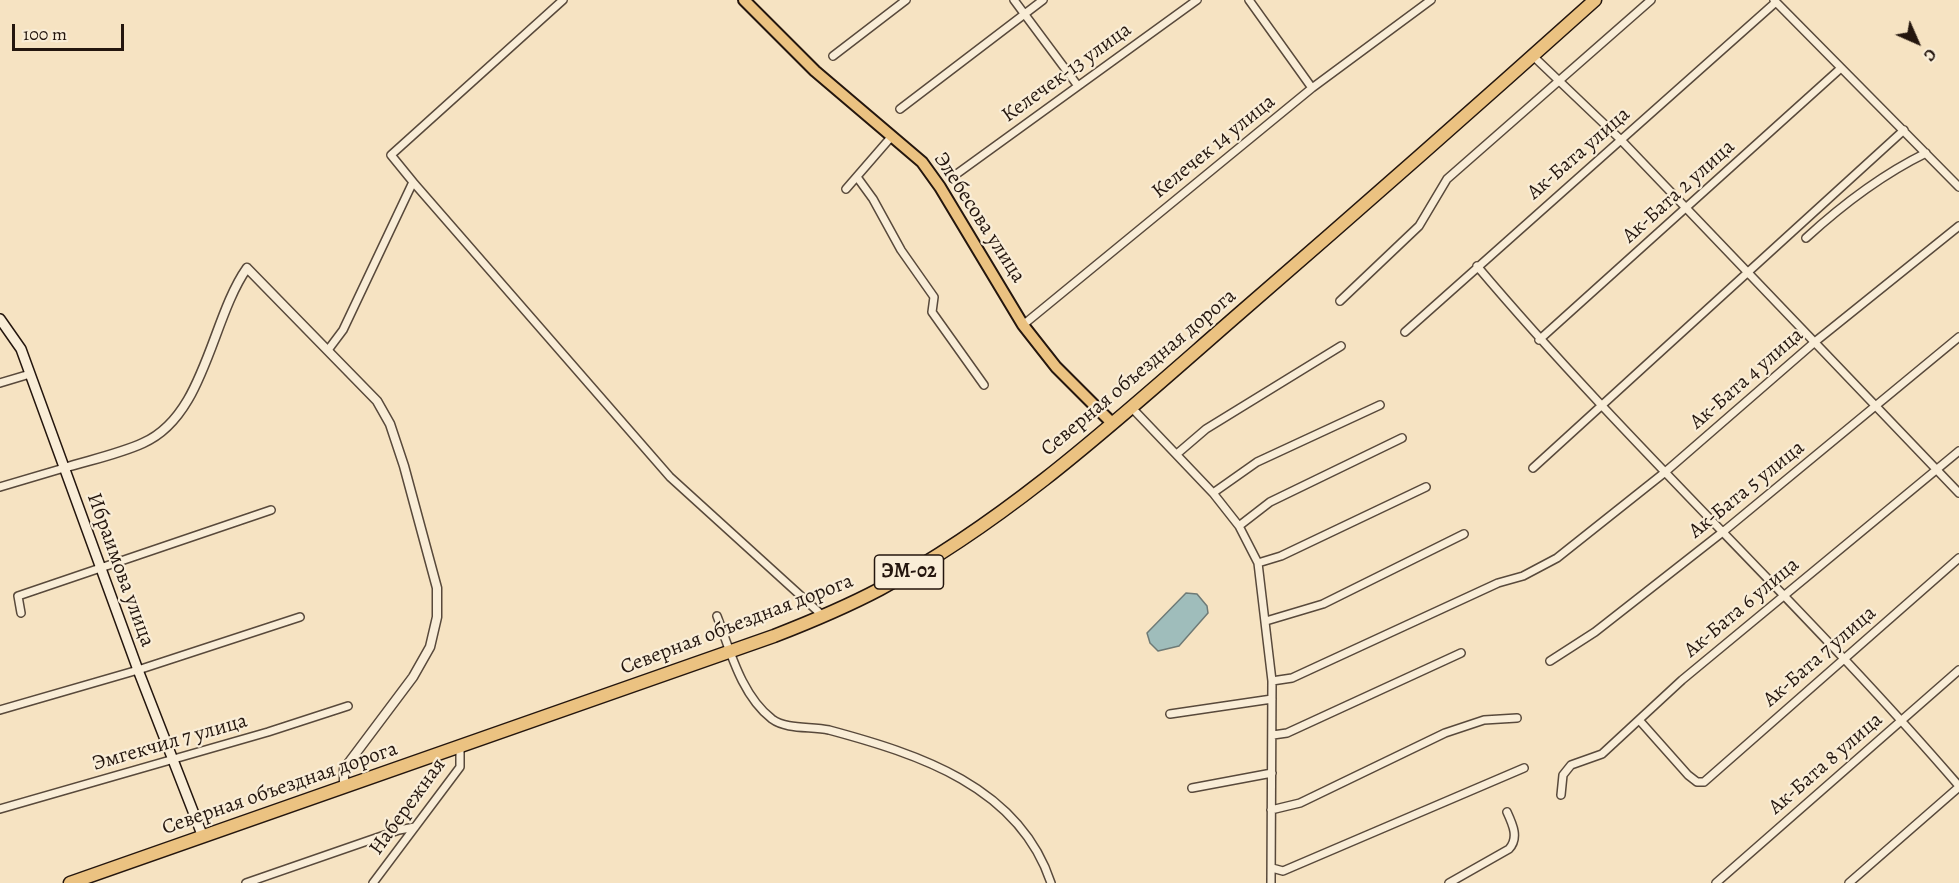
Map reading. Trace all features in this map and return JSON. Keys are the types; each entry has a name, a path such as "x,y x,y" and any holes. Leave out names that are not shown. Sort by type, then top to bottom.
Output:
{"highway":[{"name":"Северная объездная дорога","path":"70,883 459,748 823,616 880,589 930,560 1035,487 1131,407 1595,0"}],"main road":[{"name":"Элебесова улица","path":"744,0 815,71 922,162 940,187 1023,325 1056,367 1112,423"},
{"name":"Ибраимова улица","path":"0,319 21,349 171,759 203,837"}],"street":[{"path":"563,0 391,155 670,477 823,616"},
{"path":"833,56 906,0"},
{"path":"1014,0 1078,86"},
{"path":"900,109 1043,0"},
{"name":"Келечек-13 улица","path":"958,173 1197,0"},
{"path":"1249,0 1312,88"},
{"name":"Келечек 14 улица","path":"1023,325 1312,88 1431,0"},
{"path":"1340,301 1419,226 1447,179 1651,0"},
{"path":"1775,1 1959,188"},
{"name":"Ак-Бата улица","path":"1405,332 1775,1"},
{"path":"1533,56 1620,139 1816,341 1959,493"},
{"name":"Ак-Бата 2 улица","path":"1539,340 1840,68"},
{"path":"1533,468 1904,130"},
{"path":"846,189 892,136"},
{"path":"1806,238 1845,204 1903,164 1926,153"},
{"path":"856,177 873,199 901,250 934,297 932,312 984,385"},
{"path":"328,350 342,330 413,182"},
{"name":"Ак-Бата 4 улица","path":"1272,681 1292,678 1498,583 1523,576 1557,558 1664,473 1816,341 1959,226"},
{"path":"1477,266 1539,340 1664,473 1724,531 1845,657 1959,787 1849,883"},
{"path":"0,487 144,443 161,432 190,399 214,336 247,268 377,401 390,424 437,588 437,617 430,647 413,677 344,769 344,787"},
{"name":"Ак-Бата 5 улица","path":"1550,661 1595,632 1724,531 1959,337"},
{"path":"1178,453 1206,429 1341,346"},
{"path":"0,383 30,374"},
{"path":"1214,493 1257,462 1380,405"},
{"path":"1131,407 1178,453 1214,493 1239,526 1258,563 1272,681 1271,883"},
{"path":"1239,526 1270,502 1402,438"},
{"name":"Ак-Бата 6 улица","path":"1561,795 1563,775 1571,765 1602,754 1682,680 1959,451"},
{"path":"1258,563 1281,556 1426,487"},
{"path":"21,612 18,596 100,566 271,510"},
{"path":"1266,621 1323,604 1464,534"},
{"name":"Ак-Бата 7 улица","path":"1640,721 1688,775 1697,782 1704,782 1959,558"},
{"path":"717,616 742,682 758,706 773,719 782,724 824,729 897,748 959,776 1006,810 1028,838 1051,883"},
{"path":"0,710 138,670 300,617"},
{"path":"1273,735 1287,733 1461,653"},
{"name":"Ак-Бата 8 улица","path":"1716,883 1959,670"},
{"path":"1170,714 1272,699"},
{"name":"Эмгекчил 7 улица","path":"0,809 348,706"},
{"path":"1271,810 1300,803 1445,733 1484,720 1517,718"},
{"name":"Набережная","path":"373,883 460,767 459,748"},
{"path":"1272,868 1283,871 1524,768"},
{"path":"1192,788 1272,773"},
{"path":"1449,883 1514,844 1514,829 1507,812"},
{"path":"246,883 399,830 415,827"}],"water":[{"path":"1186,593 1197,594 1207,606 1208,613 1179,646 1158,651 1150,643 1147,633"}]}
